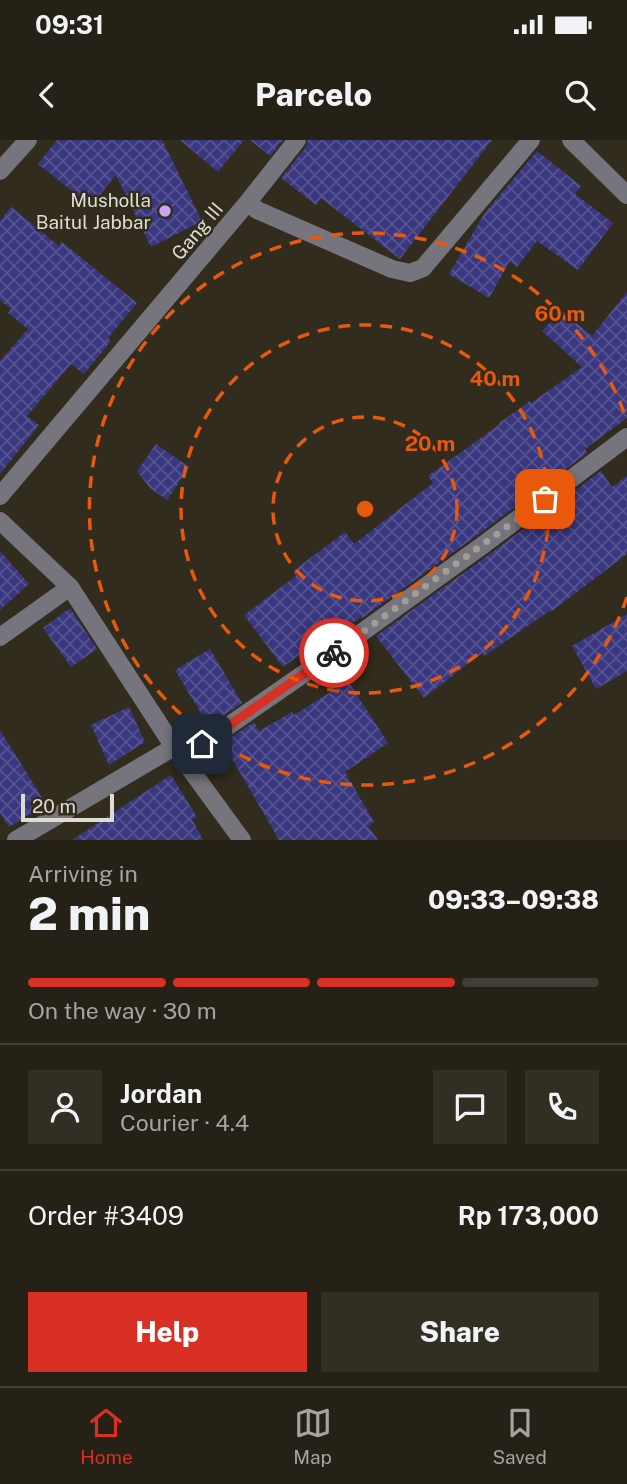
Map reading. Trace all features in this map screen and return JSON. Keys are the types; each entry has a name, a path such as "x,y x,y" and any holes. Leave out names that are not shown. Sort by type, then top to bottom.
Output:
{"street":[{"path":"0,172 28,140"},
{"path":"248,202 297,140"},
{"name":"Gang III","path":"0,496 248,202 268,215 392,269 410,272 424,268 531,140"},
{"path":"570,140 627,195"},
{"path":"16,840 178,752 337,651 627,437"},
{"path":"0,521 70,587 178,752 242,840"},
{"path":"0,637 70,587"}],"building":[{"path":"57,140 162,140 202,221 151,247 116,175 91,206 38,164"},
{"path":"180,140 244,140 218,172"},
{"path":"250,140 283,140 270,156"},
{"path":"308,140 492,140 400,259 321,198 316,205 281,178 306,147"},
{"path":"537,151 581,186 575,194 613,223 578,270 537,241 517,267 510,261 489,298 449,274 484,214"},
{"path":"11,207 59,246 62,242 137,303 108,338 111,341 84,374 71,364 27,416 39,425 0,474 0,361 28,329 8,313 11,309 0,300 0,221"},
{"path":"627,292 627,418 585,449 587,453 476,536 362,618 339,633 336,628 283,667 244,615 296,576 293,571 345,532 354,544 433,483 428,476 530,401 531,403 582,367 542,331 561,310 592,336"},
{"path":"156,444 189,467 167,500 150,488 137,471"},
{"path":"601,471 612,487 627,476 627,554 552,611 484,656 482,653 424,698 376,636"},
{"path":"0,551 29,584 0,610"},
{"path":"70,608 97,649 71,667 43,628"},
{"path":"627,614 627,671 596,689 572,646"},
{"path":"210,649 242,703 212,723 209,718 205,720 175,670"},
{"path":"348,681 388,743 345,772 374,822 368,826 378,840 279,840 223,743 254,722 259,731 292,712 294,715"},
{"path":"129,707 145,742 109,765 91,725"},
{"path":"0,730 46,804 9,827 0,813"},
{"path":"171,775 197,817 192,819 203,840 72,840"}],"way so far":[{"path":"334,653 545,499"}],"place":[{"name":"Musholla Baitul Jabbar","path":"165,211"}],"route":[{"path":"202,744 334,653"}]}
